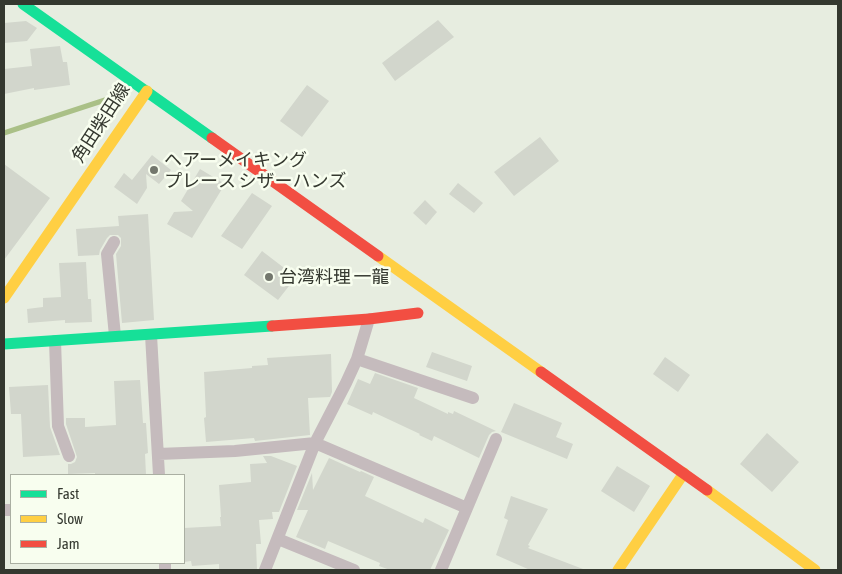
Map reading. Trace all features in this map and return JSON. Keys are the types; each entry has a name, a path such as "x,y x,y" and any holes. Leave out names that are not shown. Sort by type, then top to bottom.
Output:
{"street":[{"name":"角田柴田線","path":"4,298 147,91 23,4"},
{"path":"147,91 684,473 816,570"},
{"path":"114,242 107,254 115,336"},
{"path":"4,344 369,319 418,313"},
{"path":"265,570 315,444 357,359 369,319"},
{"path":"151,335 159,474"},
{"path":"55,341 58,426 69,456"},
{"path":"357,359 473,398"},
{"path":"441,570 496,439"},
{"path":"158,454 235,451 315,444 467,508"},
{"path":"618,570 684,473"},
{"path":"278,539 354,570"}],"building":[{"path":"438,20 454,37 395,81 382,63"},
{"path":"26,21 37,28 27,41 4,43 4,23"},
{"path":"60,46 63,62 67,62 70,85 34,90 34,88 4,94 4,69 32,66 30,49"},
{"path":"307,85 329,101 302,137 280,121"},
{"path":"540,137 559,161 514,196 494,172"},
{"path":"152,155 171,170 159,184 146,174 147,188 137,204 114,187 124,173 132,180"},
{"path":"4,164 50,198 4,260"},
{"path":"200,169 225,184 192,238 167,224 174,212 193,211 181,201"},
{"path":"458,183 483,203 474,213 449,194"},
{"path":"252,193 272,206 242,249 221,236"},
{"path":"425,200 437,212 426,225 413,213"},
{"path":"148,214 154,320 122,323 116,254 121,246 121,238 118,235 110,235 100,250 99,255 78,256 76,229 119,226 118,216"},
{"path":"262,251 296,277 278,300 244,275"},
{"path":"86,262 88,299 91,299 92,322 65,323 65,320 28,323 27,309 43,307 43,298 61,297 59,263"},
{"path":"432,352 472,366 467,381 426,367"},
{"path":"331,354 332,392 330,397 308,398 310,435 255,441 254,438 206,442 204,372 268,365 267,358"},
{"path":"665,357 690,375 678,392 653,374"},
{"path":"375,373 418,388 414,398 448,414 448,412 453,414 454,411 496,431 489,435 479,458 434,436 432,441 373,412 372,415 347,404 358,379 370,384"},
{"path":"140,380 143,423 146,423 148,453 145,454 146,474 68,474 68,464 75,462 77,457 66,424 66,418 85,418 85,427 116,425 114,381"},
{"path":"48,385 50,427 60,455 23,457 21,414 11,414 9,387"},
{"path":"514,403 562,423 556,437 573,444 567,459 501,432"},
{"path":"767,433 799,462 772,492 740,464"},
{"path":"263,456 271,456 297,466 279,512 272,512 273,519 259,520 261,544 256,544 257,570 219,570 219,564 192,566 191,561 185,562 185,528 221,526 219,485 251,482 250,464 267,463"},
{"path":"329,458 374,477 365,496 423,523 425,518 449,530 430,570 390,570 379,566 380,563 328,541 325,549 296,537 308,510 297,510 312,473 313,490"},
{"path":"617,466 650,486 634,512 601,491"},
{"path":"511,496 548,509 528,548 583,570 530,570 496,555 508,520 504,518"}],"waterway":[{"path":"4,133 105,100"}],"traffic: fast":[{"path":"23,4 212,138"},
{"path":"4,344 272,326"}],"traffic: slow":[{"path":"4,298 147,91"},
{"path":"378,256 541,372"},
{"path":"618,570 684,473"},
{"path":"707,490 815,570"}],"traffic: jam":[{"path":"212,138 378,256"},
{"path":"272,326 369,319 418,313"},
{"path":"541,372 707,490"}],"place":[{"name":"ヘアーメイキング プレース シザーハンズ","path":"154,170"},
{"name":"台湾料理 一龍","path":"269,277"}]}
